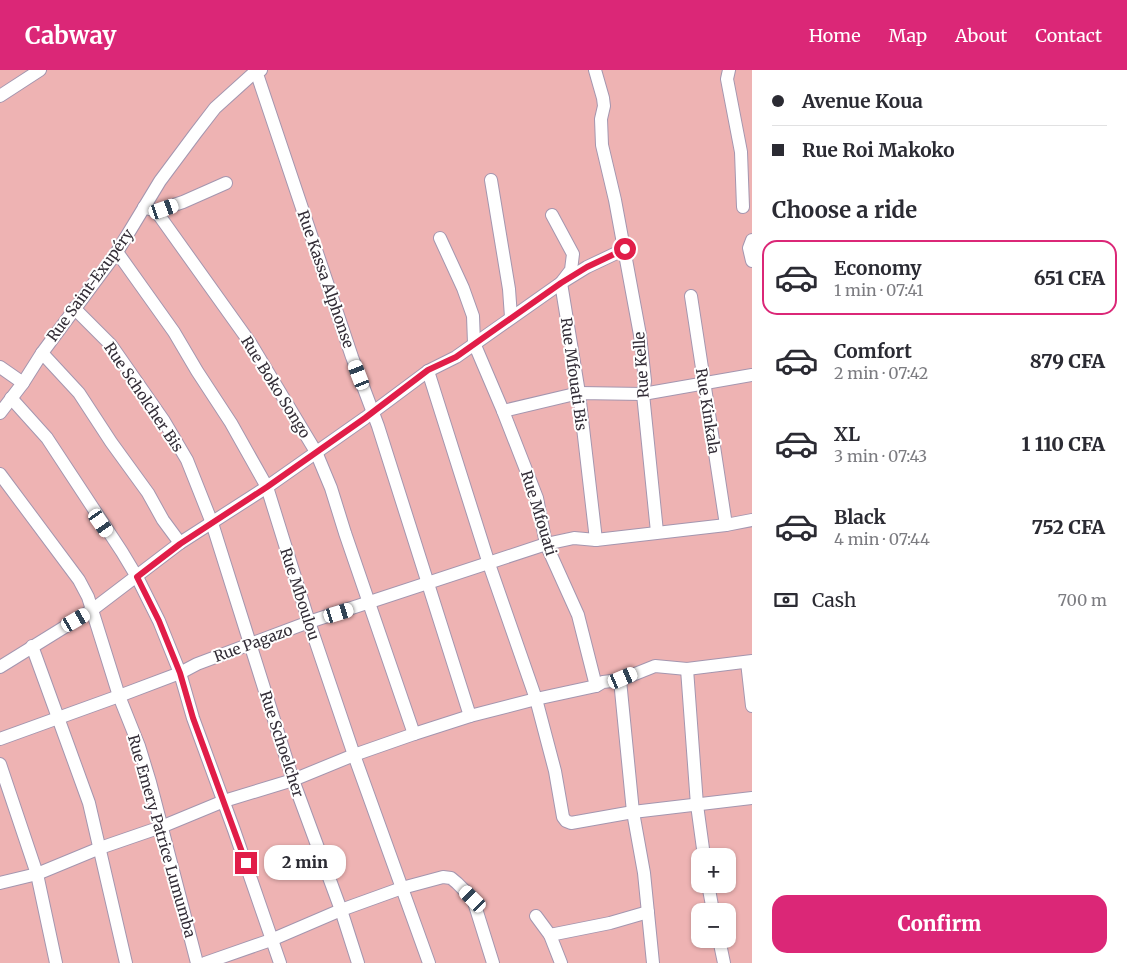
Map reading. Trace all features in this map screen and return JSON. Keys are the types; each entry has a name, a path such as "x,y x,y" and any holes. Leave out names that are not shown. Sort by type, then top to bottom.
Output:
{"street":[{"path":"0,96 40,70"},
{"name":"Rue Saint-Exupéry","path":"0,413 23,383 74,308 150,209 160,181 215,108 259,70"},
{"name":"Rue Kassa Alphonse","path":"259,70 349,349 373,412 470,716"},
{"name":"Rue Kelle","path":"595,70 604,98 601,119 602,146 625,249 640,336 645,381 643,394 657,532"},
{"path":"730,70 727,79 742,165 743,207"},
{"path":"491,180 511,317"},
{"path":"150,209 183,202 226,183"},
{"name":"Rue Boko Songo","path":"150,209 251,344 316,452 331,488 414,734"},
{"path":"552,215 573,254 571,270 561,283"},
{"path":"440,238 474,316 474,343"},
{"path":"752,240 749,248 752,261"},
{"path":"0,667 92,610 180,544 267,487 373,412 428,370 456,357 511,317 587,267 625,249"},
{"name":"Rue Mboulou","path":"117,252 174,332 231,423 267,487 309,622 429,963"},
{"name":"Rue Mfouati Bis","path":"561,283 579,393 596,540"},
{"name":"Rue Kinkala","path":"691,296 726,525"},
{"name":"Rue Scholcher Bis","path":"74,308 111,345 164,421 187,460 212,522"},
{"name":"Rue Mfouati","path":"474,343 537,498 546,544 578,615 596,686"},
{"path":"42,353 79,393 111,442 148,492 163,520 180,544"},
{"path":"0,367 23,383"},
{"path":"428,370 489,564 536,699 563,817 566,821 572,823 633,812 752,798"},
{"path":"503,411 579,393 643,394 752,375"},
{"path":"11,398 47,438 137,577 159,621 180,673 193,718 280,963"},
{"name":"Rue Emery Patrice Lumumba","path":"0,474 79,580 92,610 119,696 139,746 150,782 197,963"},
{"name":"Rue Pagazo","path":"0,740 180,673 197,664 309,622 370,604 546,544 574,538 596,540 726,525 752,520"},
{"name":"Rue Schoelcher","path":"212,522 292,780 341,910 358,963"},
{"path":"32,646 89,804 126,963"},
{"path":"0,882 37,874 224,801 292,780 354,754 414,734 470,716 596,686 603,682 618,680 655,666 687,669 749,662 752,706"},
{"path":"687,669 697,805 703,848"},
{"path":"618,680 633,812 644,873 653,963"},
{"path":"0,764 37,874 56,963"},
{"path":"205,963 271,940 341,910 402,888 443,877 451,878 473,899 493,963"},
{"path":"550,935 610,923 648,912"},
{"path":"536,916 550,935 561,963"},
{"path":"721,948 724,963"}],"shaded area":[{"path":"0,70 752,70 752,963 0,963"}],"route":[{"path":"246,863 193,718 180,673 159,621 137,577 180,544 267,487 365,418 428,370 456,357 511,317 587,267 625,249"}]}
